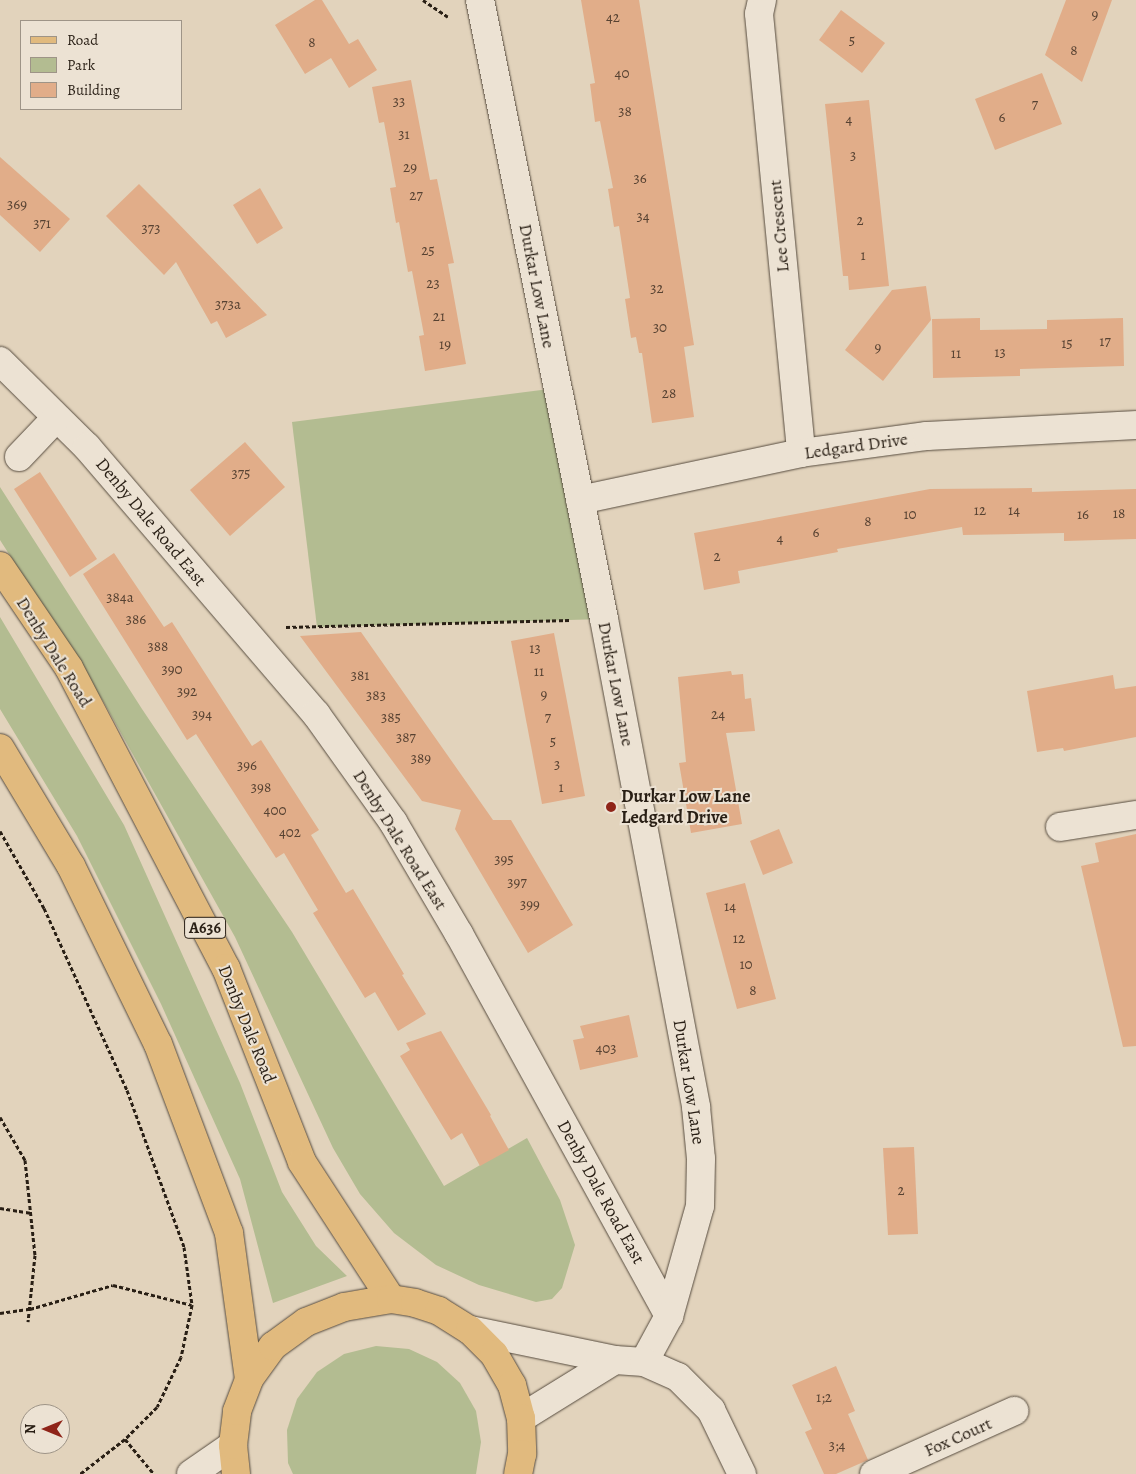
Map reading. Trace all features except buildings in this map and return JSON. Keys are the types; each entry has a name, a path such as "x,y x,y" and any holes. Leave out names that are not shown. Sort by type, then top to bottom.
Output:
{"main road":[{"name":"Denby Dale Road","path":"0,566 69,668 226,968 302,1162 390,1299"},
{"path":"0,748 71,866 158,1044 230,1233 249,1379"},
{"path":"236,1474 233,1444 237,1411 249,1379 273,1346 306,1322 344,1307 390,1299 415,1303 439,1311 470,1330 494,1354 512,1385 521,1418 522,1454 518,1474"}],"street":[{"name":"Durkar Low Lane","path":"480,0 604,619 696,1107 700,1150 700,1206 669,1316 644,1362"},
{"name":"Lee Crescent","path":"762,0 759,14 801,453"},
{"name":"Denby Dale Road East","path":"0,360 87,447 316,714 393,822 464,943 669,1316"},
{"path":"19,457 56,418"},
{"name":"Ledgard Drive","path":"580,500 801,453 927,436 1136,425"},
{"path":"1060,827 1136,815"},
{"path":"470,1330 615,1360 644,1362 678,1378 711,1410 742,1474"},
{"path":"521,1418 615,1360"},
{"name":"Fox Court","path":"874,1474 1014,1411"},
{"path":"191,1474 233,1444"}],"path":[{"path":"241,628 604,619"},
{"path":"0,831 44,908 127,1090 184,1248 192,1305 181,1358 156,1407 126,1438 80,1474"},
{"path":"0,1117 25,1160 35,1255 28,1322"},
{"path":"0,1208 32,1213"},
{"path":"0,1313 30,1309 113,1285 192,1305"},
{"path":"126,1438 154,1474"}],"green space":[{"path":"557,388 604,619 317,627 292,422"},
{"path":"0,487 142,709 292,932 444,1186 527,1138 560,1200 575,1245 562,1288 552,1299 536,1302 479,1285 436,1265 394,1233 360,1194 333,1148 235,937 103,701 0,540"},
{"path":"0,617 124,825 240,1083 282,1192 316,1246 347,1276 273,1303 240,1179 161,1004 77,836 0,709"},
{"path":"376,1346 409,1349 437,1362 460,1383 476,1411 481,1442 476,1474 293,1474 288,1463 287,1430 297,1399 317,1372 344,1354"}],"place":[{"name":"Durkar Low Lane Ledgard Drive","path":"611,807"}]}
